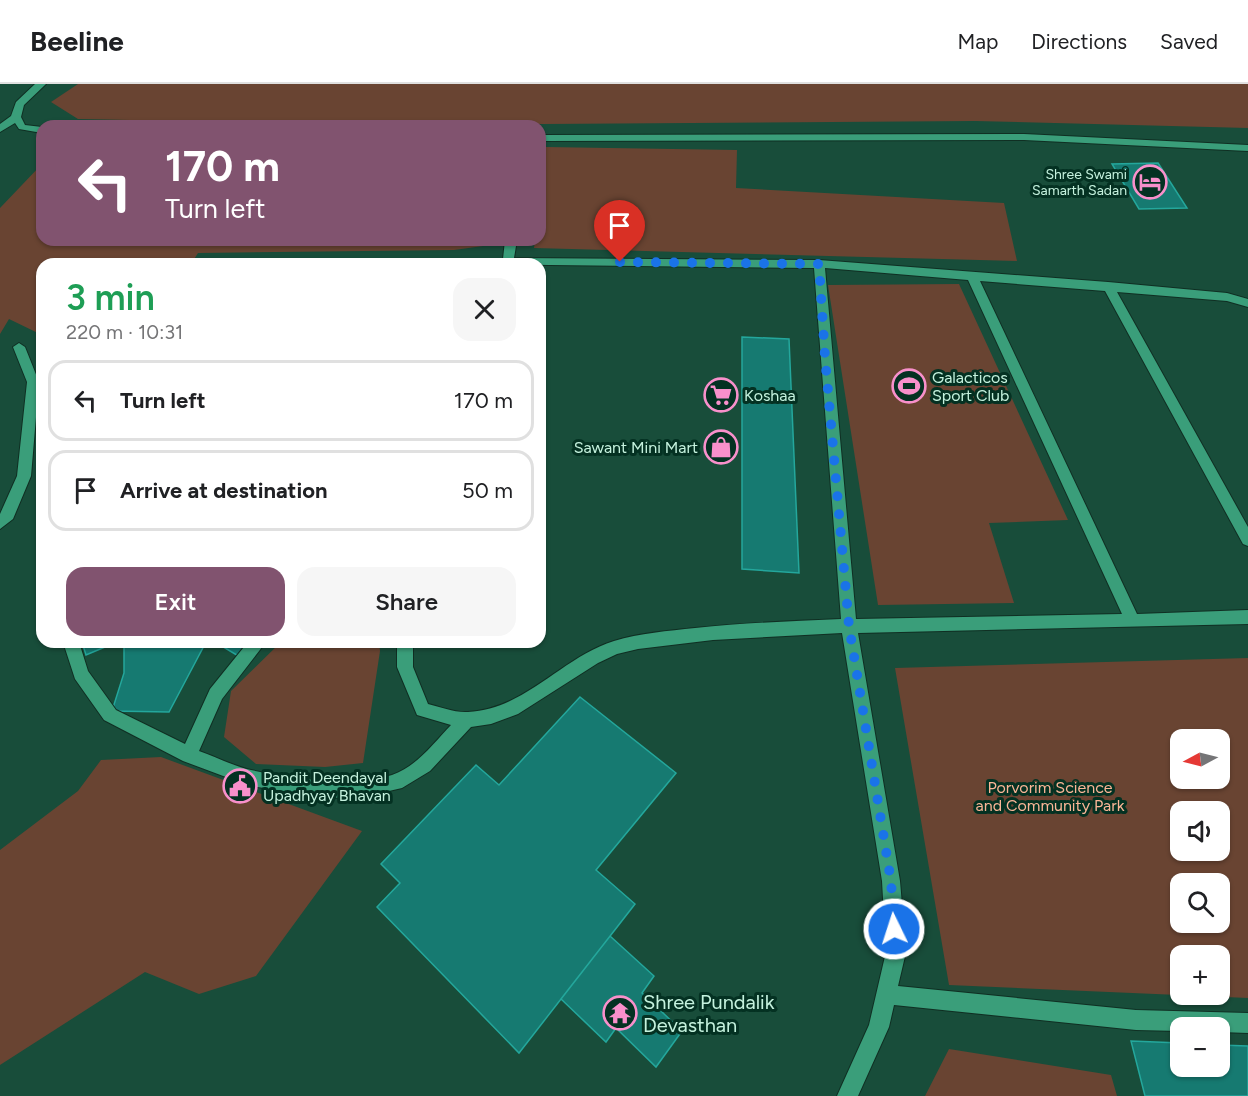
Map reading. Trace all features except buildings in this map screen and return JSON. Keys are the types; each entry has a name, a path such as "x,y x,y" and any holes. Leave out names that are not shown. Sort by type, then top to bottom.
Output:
{"street":[{"path":"0,129 16,117 19,104 41,84"},
{"path":"0,115 16,117"},
{"path":"16,117 22,127 36,129"},
{"path":"546,138 1024,137 1248,148"},
{"path":"546,262 819,264 1108,286 1227,297 1248,303"},
{"path":"819,264 849,626 891,881 896,952 879,1027 847,1096"},
{"path":"972,275 1133,621"},
{"path":"1108,286 1248,540"},
{"path":"0,523 8,515 24,476 33,382 19,347"},
{"path":"405,648 405,668 423,710 467,720 513,711 590,658 633,642 679,636 849,626 1248,617"},
{"path":"73,648 81,674 110,715 189,755 250,778 331,790 367,788 396,782 424,765 467,720"},
{"path":"189,755 216,694 253,648"},
{"path":"887,995 1136,1020 1248,1023"}],"green space":[{"path":"78,84 1248,84 1248,128 975,121 546,124 546,120 78,119 51,102"},
{"path":"546,147 737,150 736,188 1004,203 1017,261 534,248 534,246 546,246"},
{"path":"36,170 36,246 483,246 454,250 198,253 195,258 36,258 36,332 9,319 0,334 0,208"},
{"path":"959,284 1068,520 989,523 1014,603 878,605 828,285"},
{"path":"275,648 380,648 363,763 325,767 256,764 224,737 231,691"},
{"name":"Porvorim Science and Community Park","path":"1248,658 1248,998 1230,997 1230,945 1170,945 1170,995 949,985 895,668"},
{"path":"161,757 362,831 256,976 199,994 145,972 0,1065 0,850 78,791 101,760"},
{"path":"949,1049 1111,1075 1117,1096 925,1096"}],"place":[{"name":"Shree Swami Samarth Sadan","path":"1150,182"},
{"name":"Galacticos Sport Club","path":"909,386"},
{"name":"Koshaa","path":"721,395"},
{"name":"Sawant Mini Mart","path":"721,447"},
{"name":"Pandit Deendayal Upadhyay Bhavan","path":"240,786"},
{"name":"Shree Pundalik Devasthan","path":"620,1013"}],"route":[{"path":"620,262 819,264 849,626 891,881 894,929"}]}
